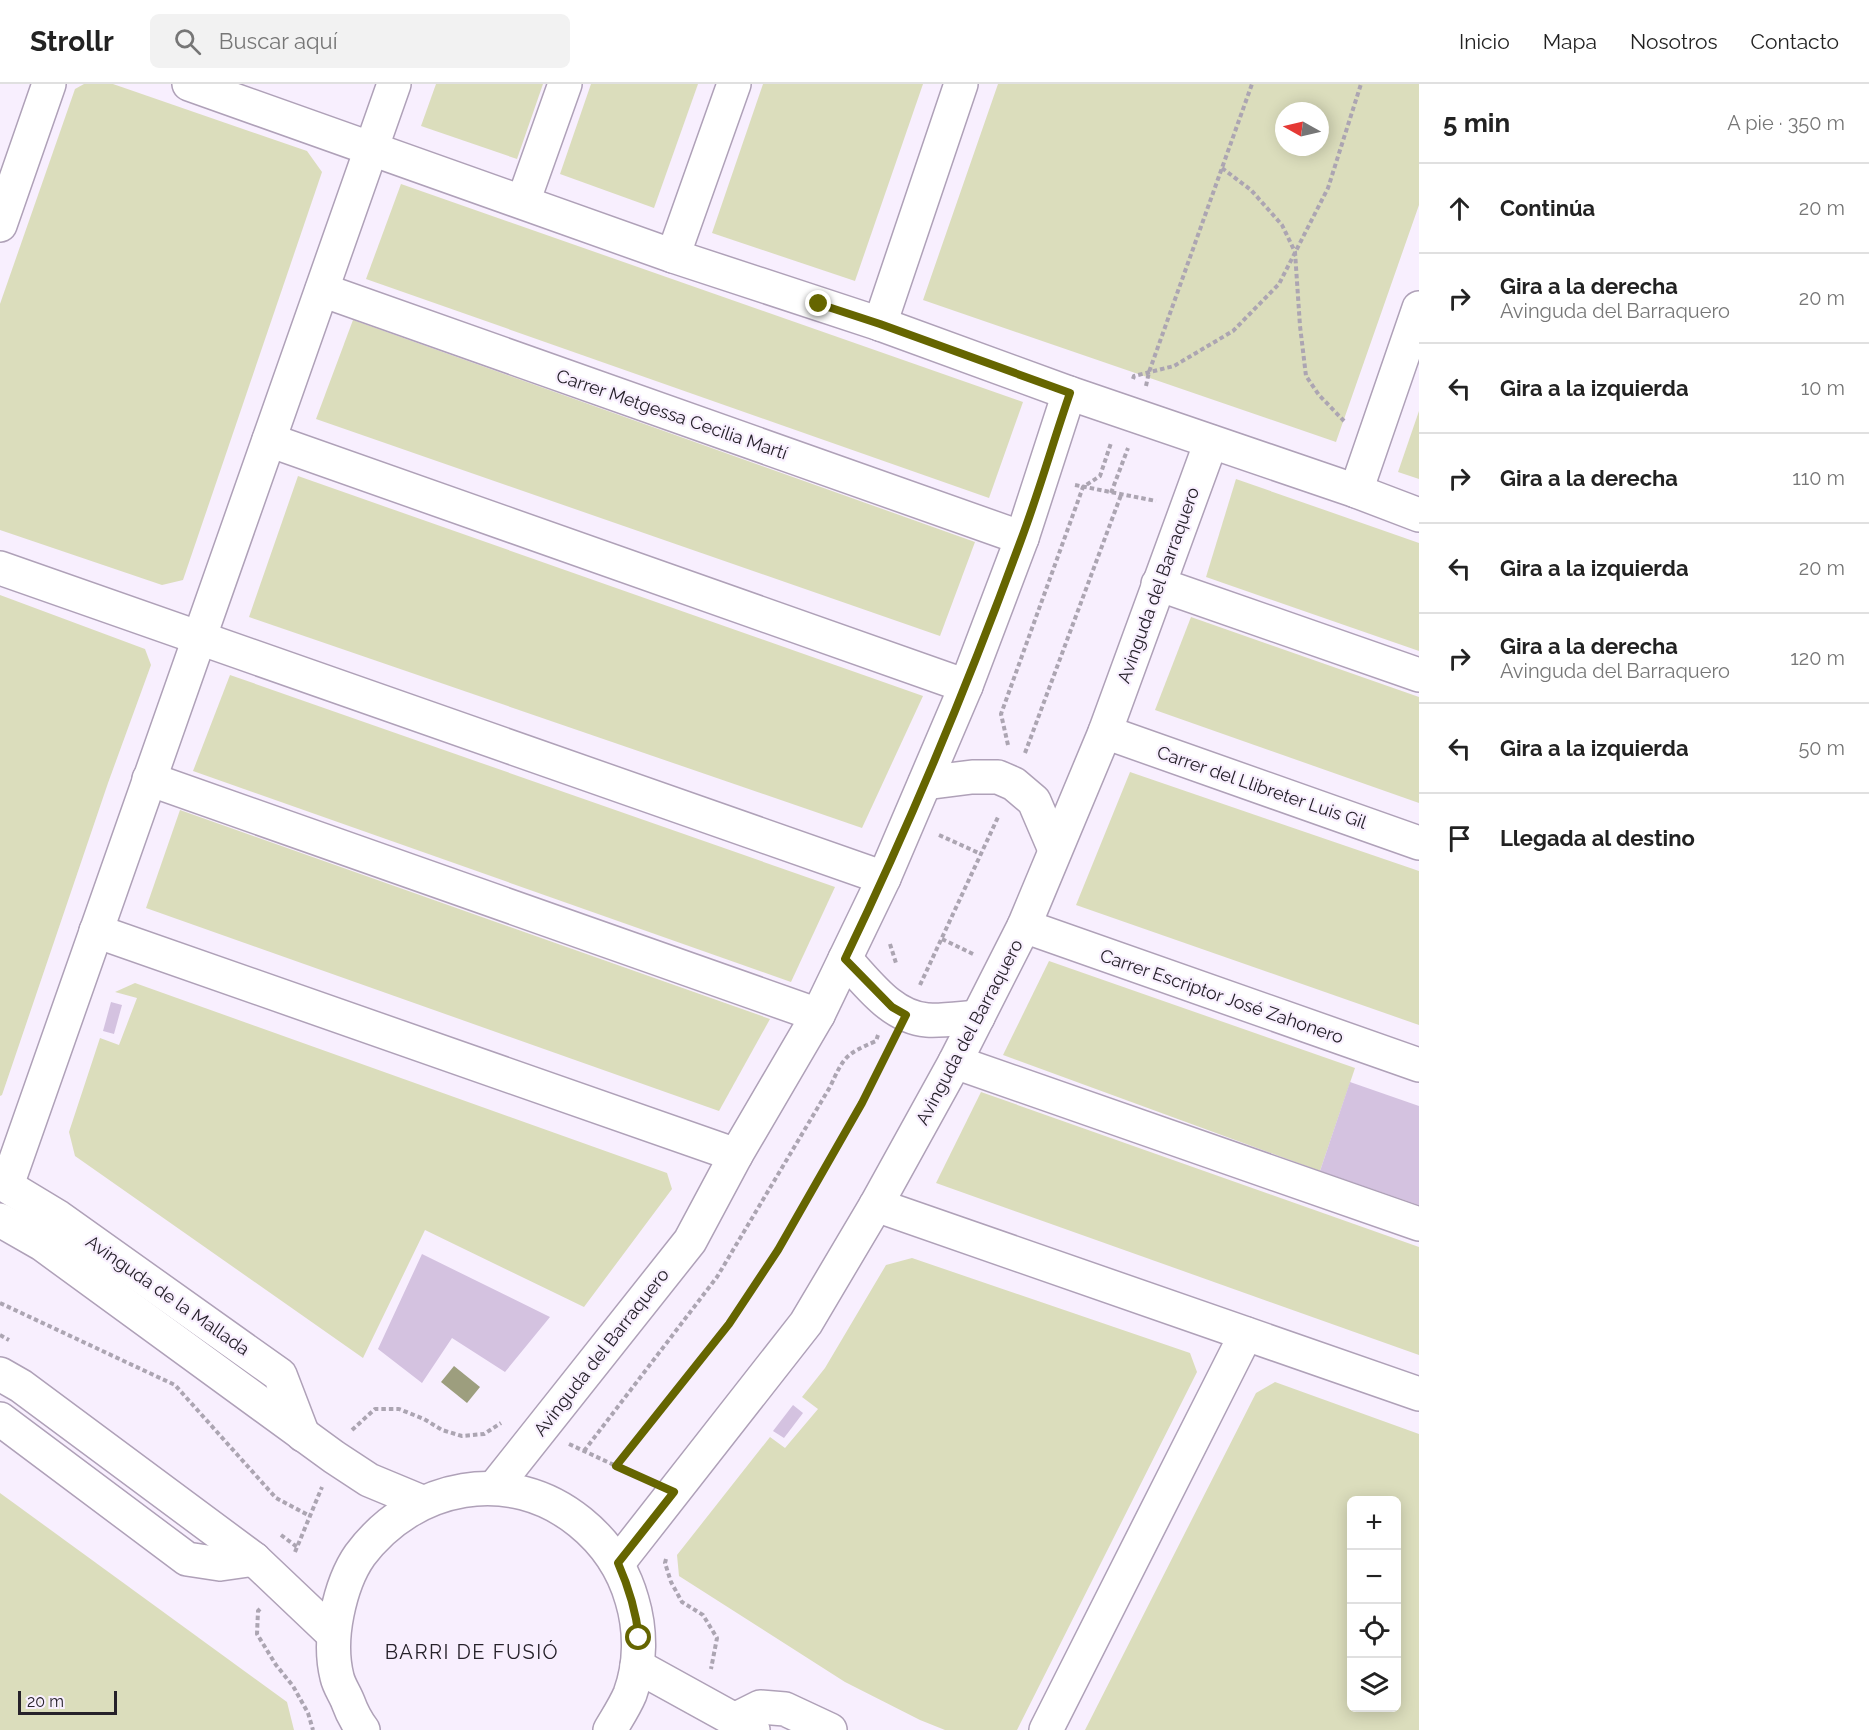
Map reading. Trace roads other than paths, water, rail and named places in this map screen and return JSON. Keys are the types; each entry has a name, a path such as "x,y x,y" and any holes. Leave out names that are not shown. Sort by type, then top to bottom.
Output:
{"street":[{"path":"0,225 49,84"},
{"path":"189,84 673,256 880,324 1419,515"},
{"path":"4,1184 200,638 394,84"},
{"path":"523,202 565,84"},
{"path":"673,256 734,84"},
{"path":"880,324 961,84"},
{"name":"Carrer Metgessa Cecilia Martí","path":"322,290 1022,538"},
{"path":"1356,491 1419,308"},
{"name":"Avinguda del Barraquero","path":"494,1488 690,1240 736,1155 818,1015 884,878 966,686 1022,538 1070,393"},
{"path":"269,440 966,686"},
{"name":"Avinguda del Barraquero","path":"618,1563 806,1323 876,1205 955,1062 1024,926 1105,732 1211,442"},
{"path":"0,568 884,878"},
{"path":"1158,584 1419,675"},
{"name":"Carrer del Llibreter Luis Gil","path":"1105,732 1419,843"},
{"path":"925,783 972,777 998,777 1014,784 1034,801 1056,850"},
{"path":"150,779 818,1015"},
{"name":"Carrer Escriptor José Zahonero","path":"1024,926 1419,1065"},
{"path":"96,931 736,1155"},
{"path":"845,959 892,1007 906,1015 926,1020 978,1017"},
{"path":"955,1062 1419,1224"},
{"name":"Avinguda de la Mallada","path":"4,1184 58,1217 280,1375 303,1435"},
{"path":"876,1205 1419,1394"},
{"name":"Avinguda de la Mallada","path":"0,1220 42,1244 334,1457 369,1480 422,1502"},
{"path":"1046,1730 1246,1334"},
{"path":"0,1374 21,1386 254,1559 333,1634"},
{"path":"0,1419 187,1559 220,1564 254,1559"},
{"path":"357,1727 337,1677 333,1634 341,1593 359,1556 393,1520 422,1502 460,1490 494,1488 531,1494 566,1510 597,1536 618,1563 629,1586 639,1638 637,1666 630,1694 610,1730"},
{"path":"637,1666 744,1725 760,1707 784,1709 830,1730"}],"district":[{"name":"BARRI DE FUSIÓ","path":"472,1652"}]}
